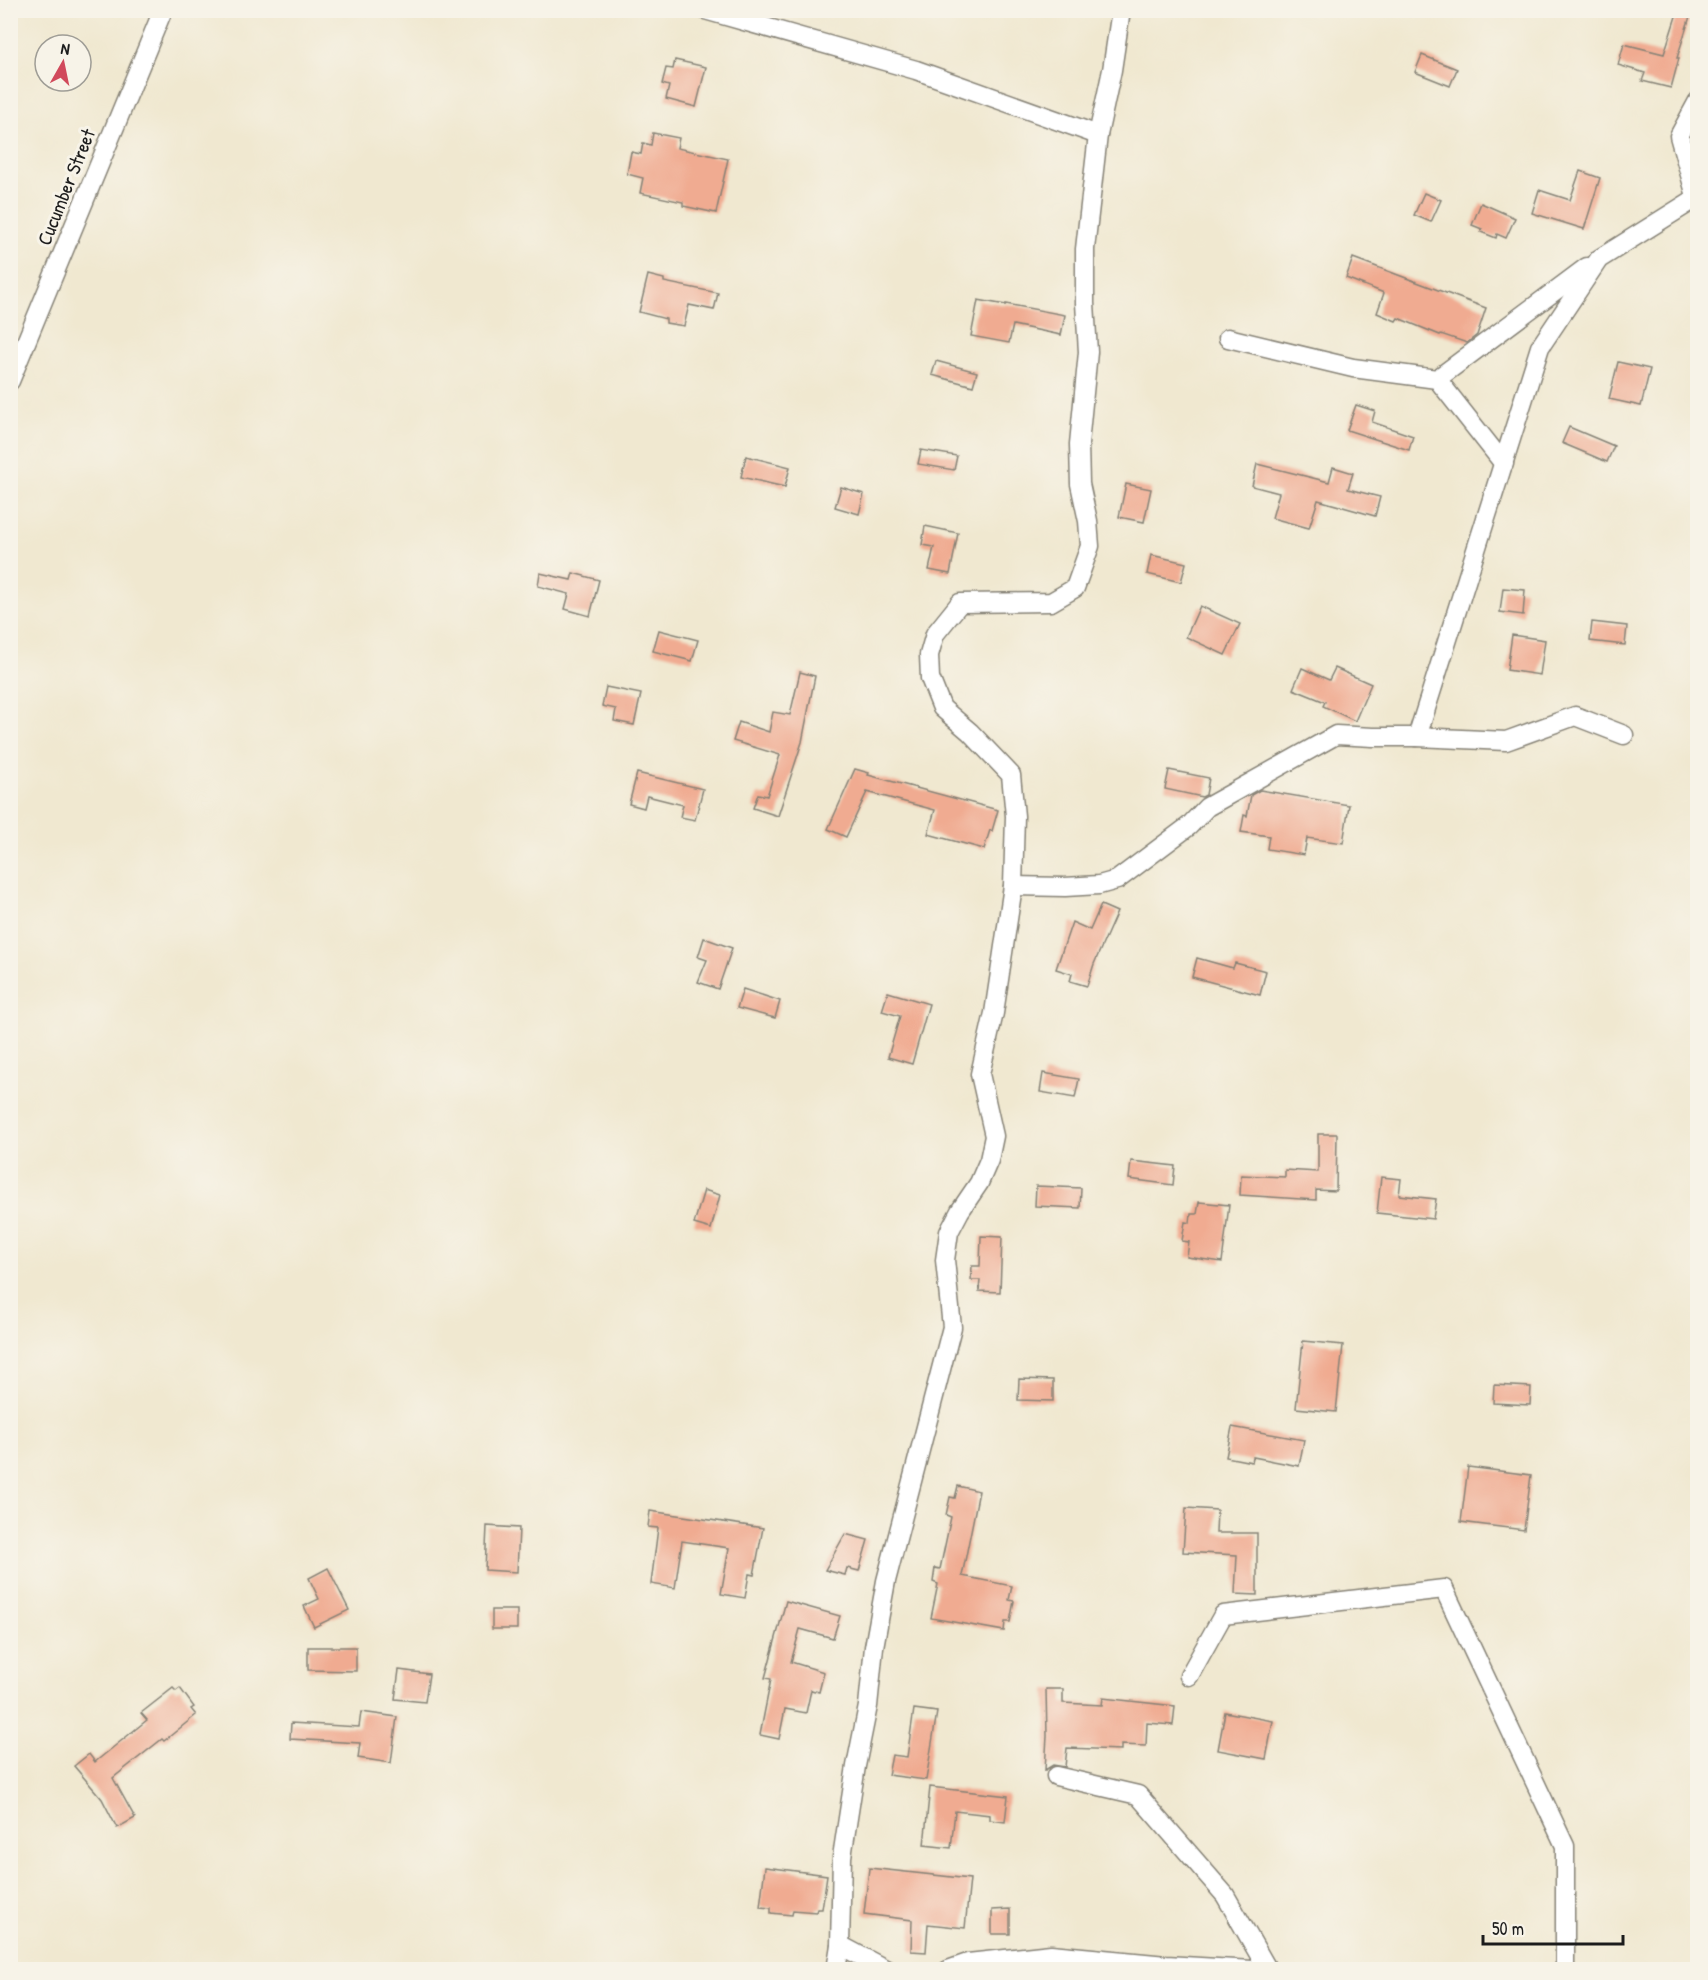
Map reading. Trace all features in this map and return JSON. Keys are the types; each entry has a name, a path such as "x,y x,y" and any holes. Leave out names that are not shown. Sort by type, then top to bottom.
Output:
{"street":[{"name":"Cucumber Street","path":"10,381 163,10"},
{"path":"705,10 916,70 1098,135"},
{"path":"836,1970 840,1945 842,1857 868,1706 874,1647 884,1592 952,1327 945,1260 949,1232 979,1183 989,1160 994,1136 980,1074 994,1013 1013,885 1015,816 1011,776 970,732 942,708 930,678 929,655 935,634 960,603 1051,602 1065,595 1075,588 1090,546 1088,521 1080,484 1079,444 1088,352 1085,249 1098,135 1112,70 1121,10"},
{"path":"1228,338 1353,368 1437,379 1599,259 1697,196 1679,136 1698,101"},
{"path":"1417,737 1540,347 1599,259"},
{"path":"1437,379 1504,464"},
{"path":"1013,885 1065,887 1100,885 1117,880 1180,833 1207,807 1336,735 1506,741 1575,716 1624,735"},
{"path":"1189,1676 1222,1615 1444,1589 1566,1846 1565,1970"},
{"path":"1056,1776 1138,1795 1225,1895 1268,1970"},
{"path":"840,1945 887,1970"},
{"path":"948,1970 968,1963 1051,1954 1165,1967 1252,1970"}],"building":[{"path":"1678,10 1692,10 1677,58 1679,58 1671,88 1642,81 1645,73 1618,65 1624,44 1664,54"},
{"path":"1422,55 1457,69 1450,86 1415,72"},
{"path":"675,60 706,67 696,107 666,99 669,86 662,84 666,68 673,69"},
{"path":"653,133 679,138 677,148 728,159 716,213 683,206 683,202 640,193 643,178 627,174 631,152 641,154 643,143 651,145"},
{"path":"1580,171 1600,178 1584,229 1532,213 1539,190 1570,200"},
{"path":"1424,193 1441,200 1431,222 1414,215"},
{"path":"1481,203 1515,218 1506,238 1497,234 1496,238 1481,232 1482,229 1472,225"},
{"path":"1353,258 1486,308 1477,335 1467,343 1398,318 1396,321 1377,313 1384,293 1346,278"},
{"path":"648,275 664,279 664,282 718,293 714,310 689,305 684,326 666,323 666,319 639,312"},
{"path":"978,300 1065,315 1061,335 1013,325 1009,343 971,336"},
{"path":"936,361 977,372 973,386 932,375"},
{"path":"1618,362 1650,369 1641,406 1609,399"},
{"path":"1356,405 1375,411 1372,422 1413,436 1409,450 1347,430"},
{"path":"1569,427 1614,446 1607,462 1562,443"},
{"path":"921,450 957,456 954,470 918,464"},
{"path":"746,456 790,467 785,487 741,477"},
{"path":"1257,464 1329,482 1333,467 1353,473 1348,489 1380,497 1375,516 1318,500 1309,528 1272,518 1279,493 1252,486"},
{"path":"1126,484 1151,489 1144,522 1119,517"},
{"path":"841,487 864,494 859,514 835,507"},
{"path":"925,526 958,533 950,574 929,570 934,547 922,545"},
{"path":"1151,555 1186,563 1181,582 1147,574"},
{"path":"540,573 571,580 573,573 599,580 590,616 565,609 569,594 538,586"},
{"path":"1503,588 1525,590 1523,615 1500,612"},
{"path":"1200,606 1240,624 1225,655 1186,637"},
{"path":"1592,622 1627,626 1625,645 1590,641"},
{"path":"659,630 698,640 692,661 653,651"},
{"path":"1512,635 1545,640 1540,675 1507,670"},
{"path":"1302,668 1329,680 1335,668 1371,684 1355,721 1323,706 1325,702 1293,689"},
{"path":"800,672 815,676 802,742 778,816 753,808 758,794 767,796 780,755 733,741 739,722 769,732 773,712 790,715"},
{"path":"606,687 641,694 634,725 614,721 616,709 602,706"},
{"path":"855,769 869,773 868,775 998,810 984,849 928,834 935,810 867,792 846,837 828,829"},
{"path":"1169,770 1209,778 1206,795 1202,797 1165,789"},
{"path":"637,773 703,789 695,820 680,817 683,805 647,796 644,808 629,804"},
{"path":"1260,790 1349,805 1343,843 1307,838 1304,855 1267,849 1269,836 1241,832 1251,795"},
{"path":"1101,905 1117,912 1087,986 1070,981 1072,974 1056,969 1072,922 1090,930"},
{"path":"704,938 732,948 718,989 698,982 707,960 698,957"},
{"path":"1197,958 1233,968 1235,963 1266,971 1260,995 1192,977"},
{"path":"743,989 780,1001 775,1018 737,1008"},
{"path":"888,992 929,1004 912,1064 888,1057 900,1016 882,1011"},
{"path":"1043,1073 1079,1079 1075,1098 1040,1092"},
{"path":"1318,1134 1337,1134 1336,1191 1316,1190 1316,1200 1240,1195 1241,1175 1285,1177 1285,1170 1318,1172"},
{"path":"1131,1161 1175,1166 1173,1185 1129,1179"},
{"path":"1381,1177 1401,1179 1399,1195 1436,1199 1433,1219 1377,1213"},
{"path":"1036,1186 1081,1188 1080,1208 1035,1206"},
{"path":"704,1190 720,1195 711,1229 694,1224"},
{"path":"1199,1202 1229,1205 1222,1262 1187,1257 1189,1242 1182,1241 1185,1222 1190,1223 1191,1214 1197,1214"},
{"path":"981,1236 1002,1237 1000,1292 979,1291 980,1280 971,1280 972,1266 980,1266"},
{"path":"1303,1341 1343,1345 1336,1412 1296,1408"},
{"path":"1019,1379 1053,1380 1053,1401 1018,1400"},
{"path":"1494,1385 1531,1387 1530,1405 1493,1403"},
{"path":"1232,1427 1304,1440 1299,1466 1253,1457 1252,1462 1226,1457"},
{"path":"1468,1467 1531,1475 1524,1530 1461,1522"},
{"path":"958,1486 979,1491 962,1576 1012,1586 1009,1600 1014,1601 1010,1622 1005,1622 1004,1631 931,1618 938,1584 933,1582 935,1568 940,1569 951,1517 946,1515 950,1497 955,1498"},
{"path":"1186,1508 1217,1510 1216,1533 1257,1533 1257,1595 1235,1594 1237,1555 1183,1552"},
{"path":"650,1511 763,1528 754,1575 749,1574 745,1598 721,1594 729,1548 682,1541 675,1588 651,1584 658,1528 648,1527"},
{"path":"487,1526 519,1528 517,1572 485,1570"},
{"path":"845,1534 868,1540 859,1571 847,1568 845,1575 825,1570"},
{"path":"328,1568 349,1610 314,1627 304,1606 319,1599 309,1578"},
{"path":"786,1601 840,1616 833,1638 800,1629 791,1662 824,1672 819,1692 811,1690 806,1713 785,1709 779,1739 760,1735 771,1679 765,1678"},
{"path":"492,1610 517,1610 517,1629 492,1629"},
{"path":"308,1647 356,1647 356,1671 308,1670"},
{"path":"399,1670 429,1674 425,1702 395,1699"},
{"path":"173,1688 176,1691 180,1688 194,1707 191,1709 196,1715 113,1778 135,1818 117,1828 102,1799 74,1766 89,1754 95,1762 147,1720 141,1713"},
{"path":"1046,1689 1063,1689 1063,1703 1102,1705 1103,1698 1175,1706 1173,1725 1147,1723 1146,1746 1121,1745 1121,1750 1067,1748 1065,1767 1053,1765 1045,1770"},
{"path":"914,1709 937,1712 926,1780 888,1775 892,1755 907,1757"},
{"path":"361,1712 397,1717 391,1763 358,1758 360,1743 290,1739 291,1723 359,1727"},
{"path":"1225,1712 1273,1721 1266,1759 1218,1750"},
{"path":"930,1787 1008,1796 1005,1822 990,1820 990,1815 955,1811 951,1848 924,1845"},
{"path":"765,1867 827,1875 822,1909 817,1909 816,1912 793,1910 792,1915 771,1913 771,1908 760,1907"},
{"path":"869,1868 970,1879 965,1928 928,1924 926,1952 911,1951 912,1920 864,1914"},
{"path":"1010,1909 1010,1934 992,1934 992,1910"}]}
